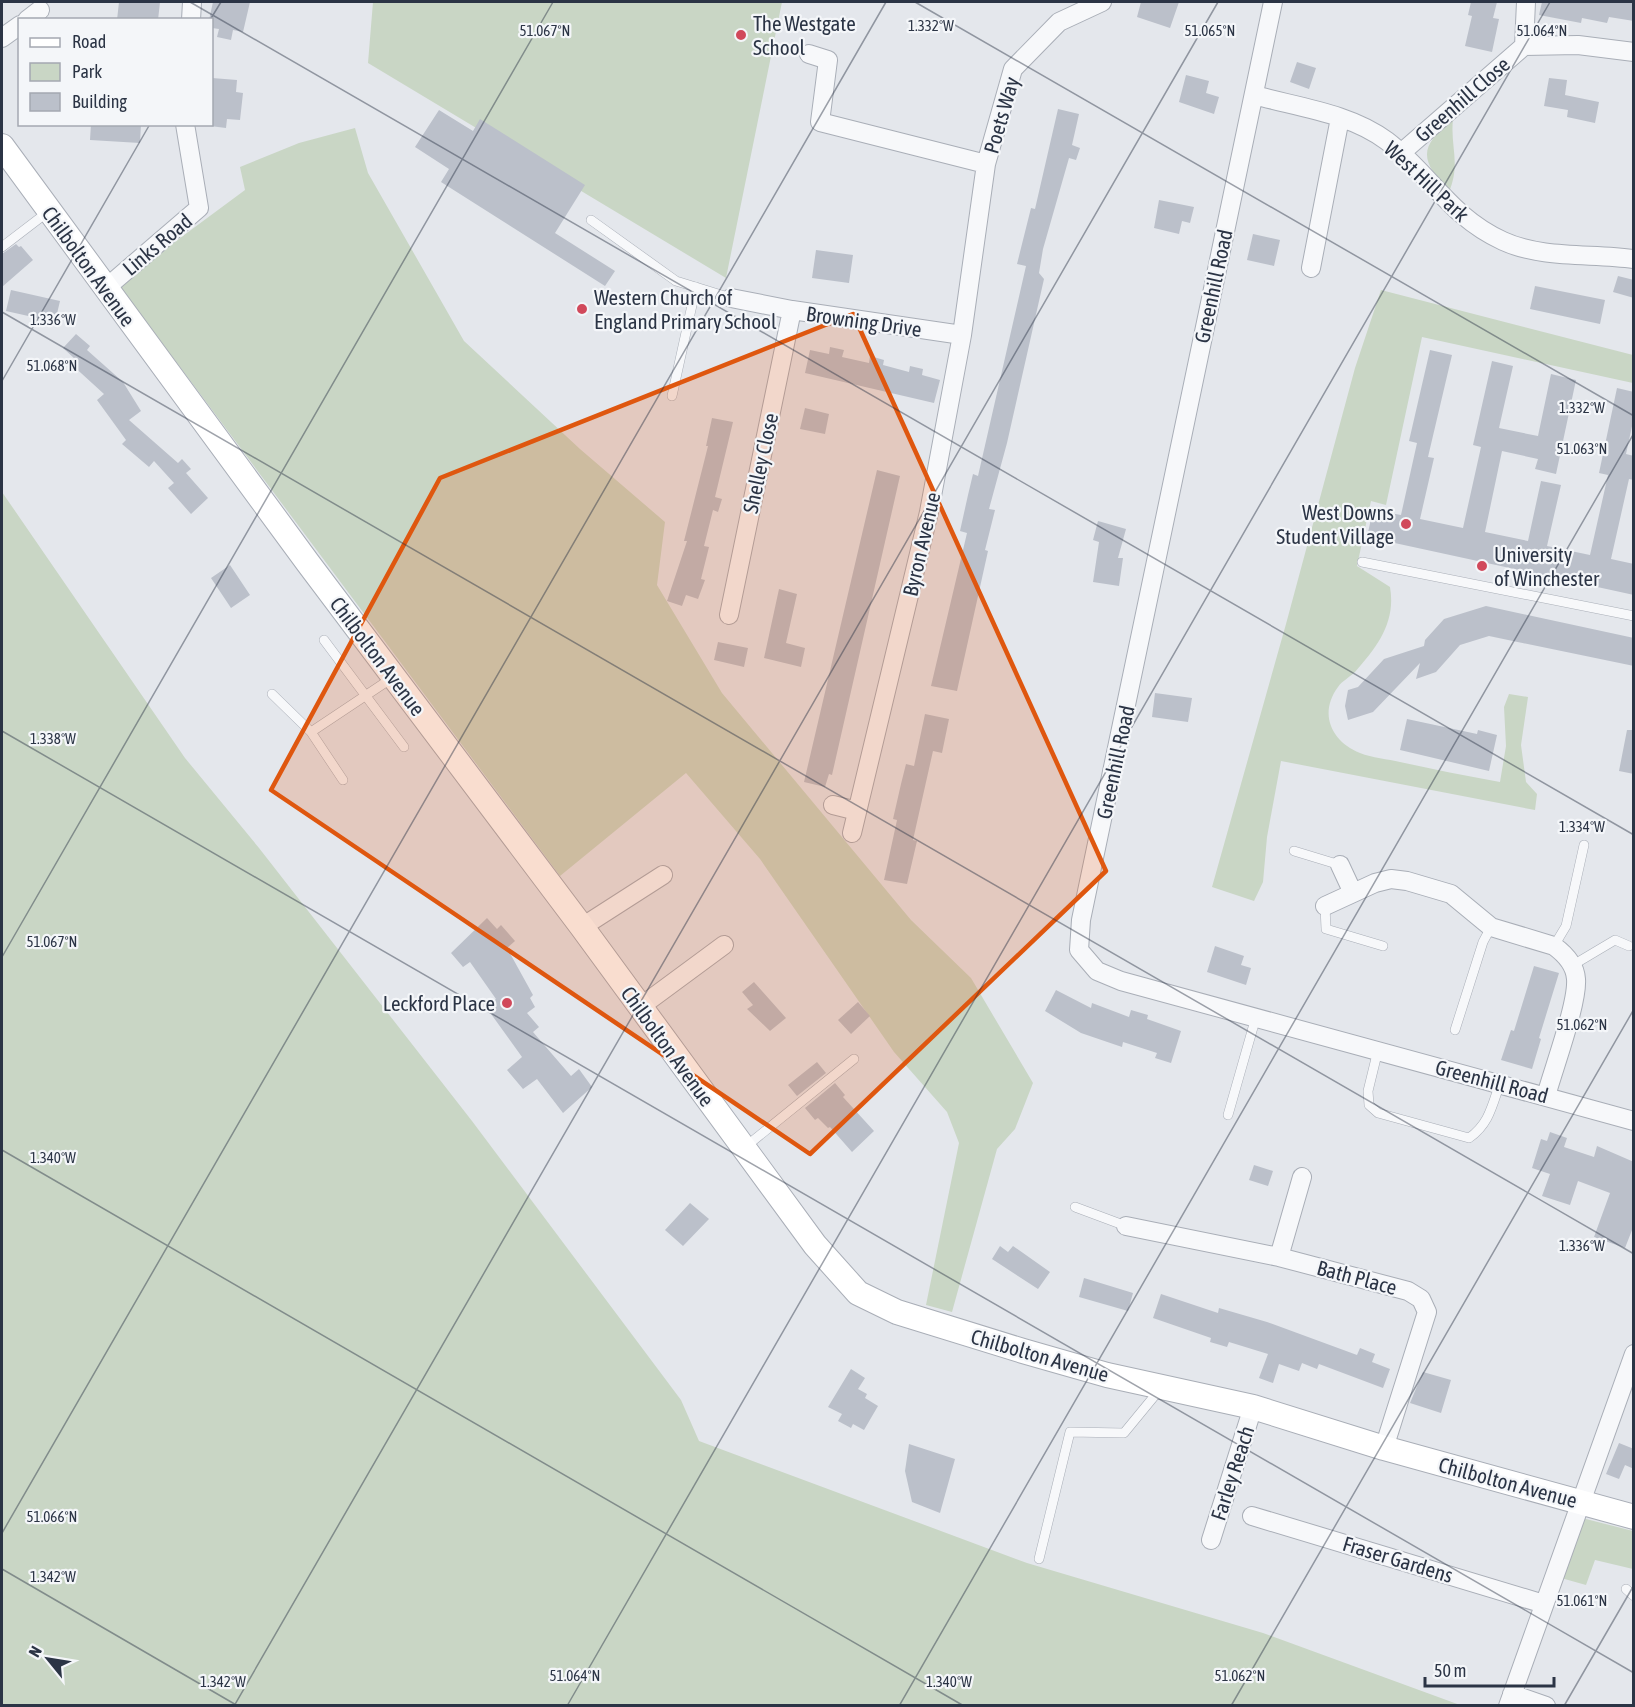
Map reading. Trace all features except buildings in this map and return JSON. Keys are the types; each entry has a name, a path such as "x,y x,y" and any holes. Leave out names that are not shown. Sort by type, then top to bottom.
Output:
{"main road":[{"name":"Chilbolton Avenue","path":"2,146 394,677 582,927 743,1149 832,1268 858,1293 876,1304 1023,1351 1161,1388 1253,1407 1384,1448 1634,1517"}],"street":[{"path":"191,18 192,2"},
{"name":"Poets Way","path":"971,273 986,164 1013,69 1059,22 1102,2"},
{"name":"Greenhill Road","path":"1273,2 1081,920 1079,950 1089,965 1107,976 1634,1121"},
{"name":"Greenhill Close","path":"1524,46 1526,2"},
{"path":"2,38 18,26"},
{"name":"Greenhill Close","path":"1401,153 1524,46 1578,45 1634,52"},
{"path":"809,54 828,60 820,122 986,164"},
{"name":"West Hill Park","path":"1254,95 1340,118 1375,134 1401,153 1455,210 1477,227 1505,243 1572,256 1627,258"},
{"path":"1311,268 1340,118"},
{"name":"Links Road","path":"106,288 199,208 185,126"},
{"name":"Byron Avenue","path":"852,833 929,512 962,335 971,273"},
{"name":"Browning Drive","path":"731,298 792,310 962,335"},
{"name":"Shelley Close","path":"729,615 792,310"},
{"path":"833,805 857,811"},
{"path":"1340,865 1353,893"},
{"path":"582,927 663,875"},
{"path":"1325,906 1391,879 1407,881 1451,894 1491,927 1509,935 1554,946 1573,965 1575,993 1546,1096"},
{"path":"640,1007 724,945"},
{"path":"1279,1257 1302,1177"},
{"name":"Bath Place","path":"1126,1226 1279,1257 1408,1291 1421,1299 1426,1312 1384,1448"},
{"path":"1546,1706 1510,1700 1579,1501 1625,1405 1634,1354"},
{"name":"Farley Reach","path":"1211,1540 1253,1407"},
{"name":"Fraser Gardens","path":"1252,1516 1544,1604"}],"lane":[{"path":"2,247 49,211"},
{"path":"591,220 675,281 731,298"},
{"path":"672,396 696,287"},
{"path":"1362,562 1634,616"},
{"path":"324,640 364,697 404,747"},
{"path":"311,732 394,677"},
{"path":"272,694 311,732 343,780"},
{"path":"1554,946 1566,926 1584,845"},
{"path":"1294,851 1340,865"},
{"path":"1325,906 1326,929 1383,946"},
{"path":"1455,1030 1483,942 1491,927"},
{"path":"1573,965 1615,940 1629,946"},
{"path":"1228,1115 1256,1017"},
{"path":"1378,1050 1368,1091 1369,1105 1378,1113 1468,1138 1481,1129 1488,1119 1500,1083"},
{"path":"743,1149 854,1059"},
{"path":"1075,1208 1126,1226"},
{"path":"1039,1559 1070,1432 1124,1433 1161,1388"},
{"path":"1626,1589 1634,1596"}],"highlighted area":[{"path":"853,314 1106,871 810,1154 271,790 440,478"}],"green space":[{"path":"373,2 782,2 726,278 368,63"},
{"path":"1453,119 1455,164 1449,192 1432,171 1427,154 1434,138"},
{"path":"355,128 368,173 464,341 580,449 665,522 657,585 722,693 911,920 971,978 1033,1083 1015,1129 997,1149 952,1312 926,1305 959,1143 947,1112 894,1052 760,859 686,773 560,876 118,284 245,190 240,167 299,143"},
{"path":"1381,290 1633,355 1633,383 1422,337 1386,505 1371,501 1357,566 1390,587 1388,622 1371,653 1338,687 1332,697 1329,707 1331,726 1342,742 1360,753 1500,782 1506,746 1504,707 1509,694 1528,697 1521,745 1526,782 1537,794 1535,810 1281,761 1267,837 1263,882 1254,901 1212,887 1355,368"},
{"path":"2,492 185,758 259,848 472,1121 681,1400 699,1441 1027,1563 1263,1633 1460,1705 2,1705"},
{"path":"1582,1518 1633,1531 1633,1569 1595,1560 1586,1585 1561,1578"}],"place":[{"name":"The Westgate School","path":"741,35"},
{"name":"Western Church of England Primary School","path":"582,309"},
{"name":"West Downs Student Village","path":"1406,524"},
{"name":"University of Winchester","path":"1482,566"},
{"name":"Leckford Place","path":"507,1003"}]}
